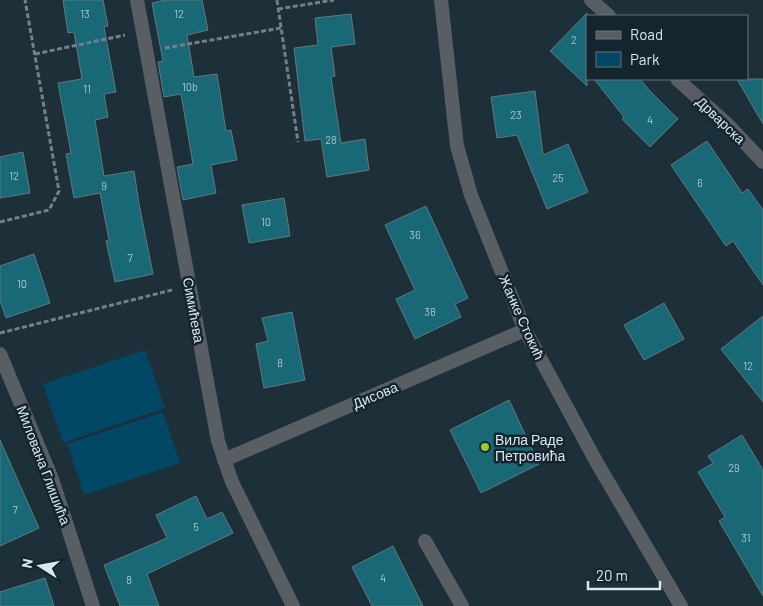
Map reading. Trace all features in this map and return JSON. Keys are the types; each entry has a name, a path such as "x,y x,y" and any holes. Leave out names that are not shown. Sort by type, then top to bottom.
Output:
{"street":[{"name":"Симићева","path":"137,0 213,420 224,460 240,498 293,606"},
{"name":"Жанке Стокић","path":"441,0 454,124 460,161 471,195 526,330 597,463 681,606"},
{"path":"591,0 608,15"},
{"name":"Дрварска","path":"678,80 728,125 762,160"},
{"name":"Дисова","path":"224,460 526,330"},
{"name":"Милована Глишића","path":"0,354 52,479 93,606"},
{"path":"425,541 462,606"}],"path":[{"path":"0,222 49,210 60,191 25,0"},
{"path":"277,0 298,142"},
{"path":"278,9 334,0"},
{"path":"147,51 281,28"},
{"path":"35,54 143,31"},
{"path":"0,333 190,285"}],"green space":[{"path":"145,350 165,408 63,443 43,384"},
{"path":"163,412 180,463 84,495 67,444"}],"building":[{"path":"63,0 103,0 108,26 104,27 116,92 104,94 108,117 95,120 104,176 134,171 153,274 115,282 106,241 109,240 100,193 74,198 66,154 71,153 58,83 82,79 74,32 68,33"},
{"path":"165,0 202,0 208,30 187,35 194,77 217,74 226,131 231,130 237,160 211,165 216,193 183,200 177,167 193,164 181,94 164,97 158,62 163,61 152,3"},
{"path":"587,13 587,86 550,51"},
{"path":"351,14 355,44 331,47 335,76 331,77 341,143 365,139 369,170 327,177 321,139 305,141 294,48 318,45 315,18"},
{"path":"763,79 763,124 738,80"},
{"path":"595,80 641,80 678,119 650,147 622,119 624,117"},
{"path":"535,91 543,155 568,144 588,192 547,209 517,135 497,138 491,97"},
{"path":"707,141 742,193 748,189 763,210 763,285 733,241 726,246 671,165"},
{"path":"23,152 30,193 0,198 0,157"},
{"path":"284,198 290,236 249,243 242,205"},
{"path":"426,206 468,298 455,304 461,317 415,339 396,299 415,290 385,225"},
{"path":"34,254 50,303 6,318 0,301 0,266"},
{"path":"664,303 684,339 644,360 624,325"},
{"path":"292,312 305,380 264,388 256,344 268,341 262,318"},
{"path":"763,316 763,402 721,349"},
{"name":"Вила Раде Петровића","path":"509,400 539,464 481,493 450,430"},
{"path":"742,435 763,470 763,596 719,521 725,517 698,472 713,463 708,456"},
{"path":"0,440 39,528 0,546"},
{"path":"196,496 207,519 222,512 233,533 147,574 159,606 120,606 104,565 167,538 156,515"},
{"path":"393,546 423,606 372,606 352,567"},
{"path":"45,578 54,606 0,606 0,592"}],"place":[{"name":"Вила Раде Петровића","path":"485,447"}]}
